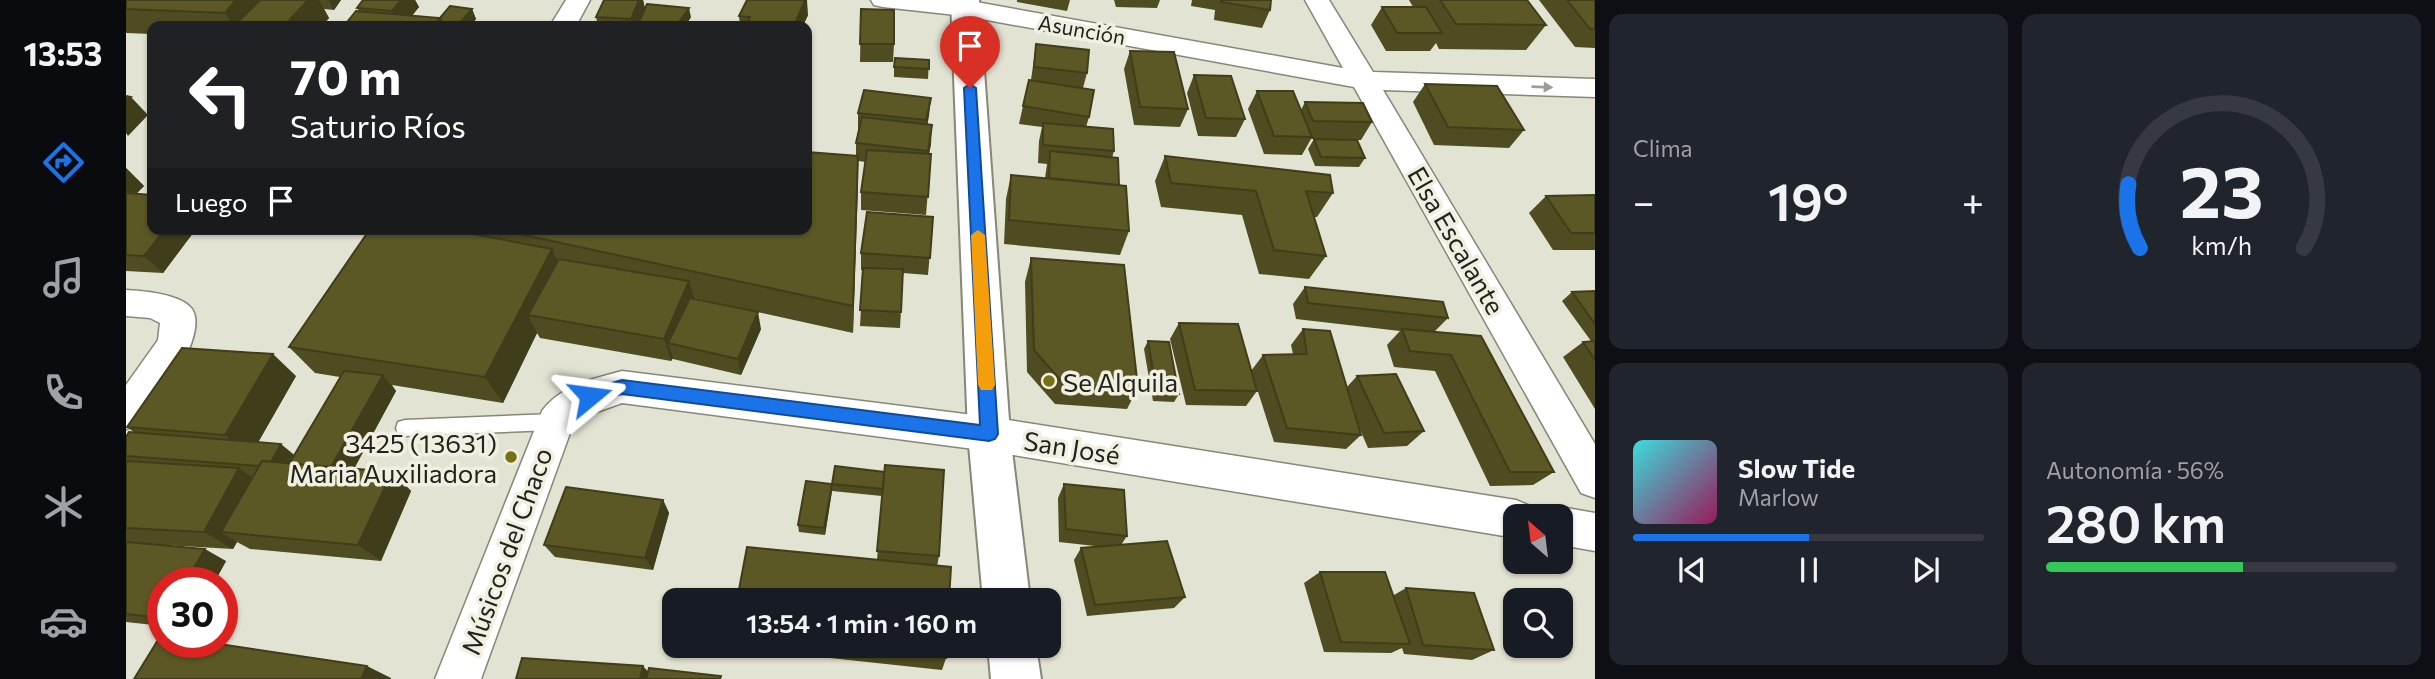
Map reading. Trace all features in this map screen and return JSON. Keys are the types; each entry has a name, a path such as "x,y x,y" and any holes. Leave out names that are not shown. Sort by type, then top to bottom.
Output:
{"street":[{"path":"566,21 578,0"},
{"name":"Asunción","path":"883,0 965,4 1280,64 1361,73 1595,88"},
{"name":"Elsa Escalante","path":"1317,0 1595,480"},
{"path":"965,4 989,434 1006,588"},
{"name":"Asunción","path":"1361,73 1595,68"},
{"path":"126,303 154,304 178,316 176,342 160,369 126,412"},
{"name":"San José","path":"552,422 571,404 622,387 989,434 1503,517"},
{"name":"Músicos del Chaco","path":"458,679 544,452 552,422"},
{"path":"1573,528 1595,532"},
{"path":"1013,658 1016,679"}],"lane":[{"path":"405,428 552,422"}],"building":[{"path":"126,0 236,0 225,13 126,9"},
{"path":"260,0 308,0 289,21 239,21"},
{"path":"363,0 401,0 392,11 357,8"},
{"path":"604,0 639,0 631,19 596,17"},
{"path":"747,0 805,0 796,21 748,21 750,17 739,16"},
{"path":"1271,0 1270,10 1221,2"},
{"path":"1440,0 1527,0 1546,25 1456,24"},
{"path":"1567,0 1595,0 1595,29 1590,29"},
{"path":"647,4 689,8 680,21 639,21"},
{"path":"450,6 472,9 462,21 442,21 440,18"},
{"path":"1382,7 1426,7 1442,33 1397,33"},
{"path":"861,9 894,10 894,44 860,44"},
{"path":"356,11 440,18 437,21 348,21"},
{"path":"1036,44 1089,50 1087,73 1034,67"},
{"path":"1130,51 1174,52 1188,109 1140,107"},
{"path":"895,58 929,60 929,69 894,67"},
{"path":"1194,75 1231,76 1245,119 1206,118"},
{"path":"1029,80 1094,90 1089,117 1023,106"},
{"path":"1425,84 1497,86 1524,130 1448,127"},
{"path":"864,90 931,98 926,120 858,113"},
{"path":"1257,91 1293,91 1312,137 1274,136"},
{"path":"1305,102 1363,103 1372,122 1313,121"},
{"path":"862,117 932,125 928,151 856,143"},
{"path":"1043,123 1113,129 1114,151 1043,145"},
{"path":"1314,139 1357,140 1365,158 1321,157"},
{"path":"867,150 931,154 928,197 861,192"},
{"path":"1050,151 1118,158 1119,185 1049,178"},
{"path":"812,152 858,156 853,306 524,235 812,235"},
{"path":"1165,156 1330,175 1333,193 1306,191 1326,256 1274,250 1256,191 1171,183"},
{"path":"1011,175 1126,186 1129,231 1009,220"},
{"path":"126,193 147,195 147,235 160,235 144,256 126,255"},
{"path":"1595,195 1595,233 1571,233 1546,196"},
{"path":"867,212 933,217 930,258 861,253"},
{"path":"366,235 478,235 552,249 485,377 289,347"},
{"path":"1031,258 1124,265 1138,388 1063,383 1034,350"},
{"path":"559,259 689,281 664,339 528,315"},
{"path":"863,268 903,269 901,312 860,310"},
{"path":"1305,287 1443,302 1448,318 1308,303"},
{"path":"1595,291 1595,324 1572,292"},
{"path":"690,298 758,312 738,359 668,343"},
{"path":"1179,323 1238,324 1257,391 1195,390"},
{"path":"1303,329 1330,331 1361,435 1287,428 1263,355 1307,354"},
{"path":"1402,329 1481,336 1554,472 1510,472 1451,355 1410,351"},
{"path":"1148,341 1169,342 1179,394 1157,393"},
{"path":"1595,341 1595,360 1583,342"},
{"path":"182,348 273,354 225,435 127,427"},
{"path":"344,371 383,375 331,467 289,464"},
{"path":"1396,374 1424,431 1384,433 1357,376"},
{"path":"129,432 281,444 271,462 262,461 259,466 126,456 126,437"},
{"path":"126,461 239,468 204,532 126,528"},
{"path":"262,461 392,472 358,545 221,532"},
{"path":"885,465 944,470 939,556 877,551"},
{"path":"835,466 884,472 883,489 832,484"},
{"path":"806,481 832,484 824,528 798,525"},
{"path":"1064,484 1124,490 1127,536 1066,529"},
{"path":"566,487 663,500 645,558 544,545"},
{"path":"1167,541 1185,597 1095,605 1081,548"},
{"path":"126,542 205,549 194,567 147,567 147,616 126,614"},
{"path":"747,547 951,567 950,588 739,588"},
{"path":"1320,572 1385,572 1410,644 1341,642"},
{"path":"1406,588 1474,593 1494,650 1423,645"},
{"path":"238,647 367,666 361,679 134,679 147,658 238,658"},
{"path":"522,658 643,666 640,679 516,679"},
{"path":"649,668 721,676 720,679 646,679"}],"slow traffic":[{"path":"978,235 986,385"}],"place":[{"name":"Se Alquila","path":"1049,381"},
{"name":"3425 (13631) Maria Auxiliadora","path":"511,457"}],"route":[{"path":"590,396 622,387 989,434 970,88"}]}
